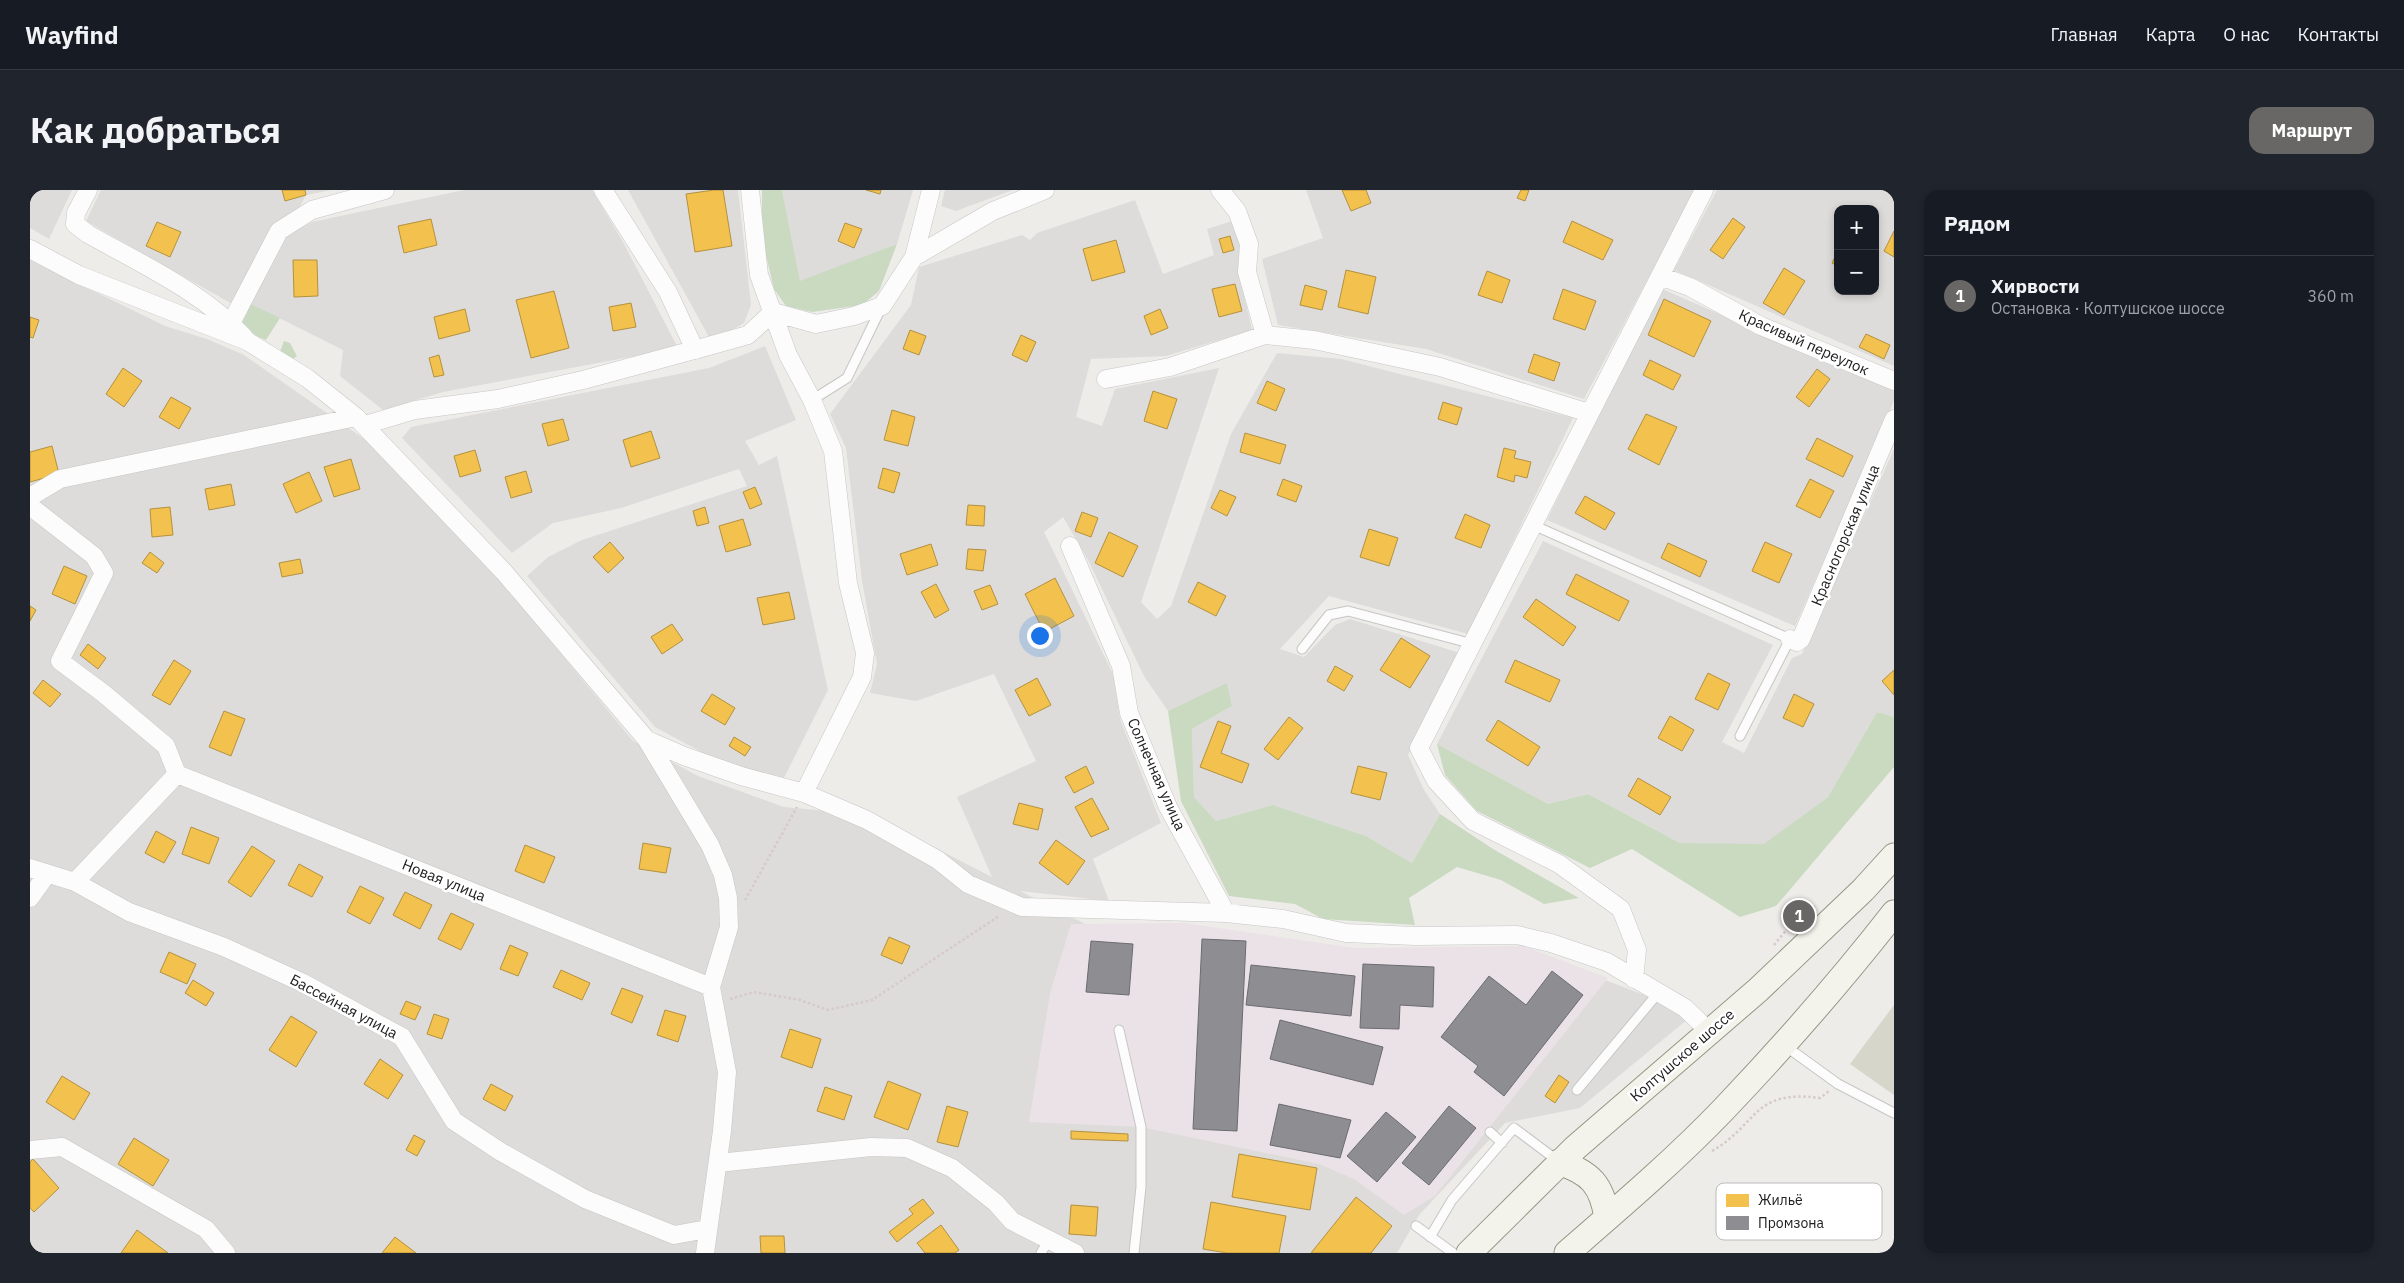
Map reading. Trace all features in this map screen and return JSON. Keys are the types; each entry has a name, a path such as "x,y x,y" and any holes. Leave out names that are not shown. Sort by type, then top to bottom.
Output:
{"main road":[{"name":"Колтушское шоссе","path":"1469,1253 1559,1162 1758,990 1863,890 1894,856"},
{"path":"1567,1253 1723,1110 1783,1044 1894,913"},
{"path":"1559,1162 1578,1168 1594,1181 1604,1198 1607,1218"}],"street":[{"path":"88,190 76,213 75,224 88,234 197,295 231,323 247,340"},
{"path":"231,323 279,231 312,210 385,190"},
{"path":"603,190 668,292 694,350"},
{"path":"750,190 759,275 788,354 812,400 833,452 848,583 865,653 862,677 804,793"},
{"path":"773,312 816,324 854,316 882,306 914,257 931,190"},
{"path":"914,257 993,211 1045,190"},
{"path":"1220,190 1237,211 1249,244 1247,272 1265,334"},
{"path":"1634,979 1637,950 1621,909 1559,864 1473,822 1436,781 1419,748 1704,190"},
{"path":"30,249 79,275 247,340 307,378 361,421 504,572 647,740 710,845 723,875 728,898 729,927 713,995 727,1072 718,1163 705,1253"},
{"name":"Красивый переулок","path":"1660,276 1690,287 1761,326 1894,381"},
{"path":"30,497 60,479 415,410 498,399 583,380 748,335 773,312"},
{"path":"1106,379 1170,366 1265,334 1314,340 1440,367 1589,413"},
{"name":"Красногорская улица","path":"1790,639 1797,642 1801,639 1894,419"},
{"path":"30,506 94,556 104,573 60,661 103,692 166,746 177,774 75,882"},
{"name":"Солнечная улица","path":"1070,546 1121,666 1130,713 1168,807 1226,913"},
{"path":"647,740 684,756 733,773 804,793 867,820 938,860 968,884 1022,907 1226,913 1283,919 1346,933 1415,936 1517,936 1551,943 1607,962 1685,1008 1710,1032"},
{"name":"Новая улица","path":"177,774 713,995"},
{"name":"Бассейная улица","path":"30,868 75,882 129,912 224,947 303,983 402,1037 454,1121 501,1152 577,1195 674,1235 707,1229"},
{"path":"30,898 47,874"},
{"path":"30,1150 62,1147 206,1229 226,1253"},
{"path":"718,1163 871,1147 906,1148 952,1168 996,1203 1012,1221 1045,1247 1075,1253"}],"lane":[{"path":"812,400 847,378 882,306"},
{"path":"1533,525 1790,639 1740,736"},
{"path":"1302,648 1329,615 1348,611 1473,644"},
{"path":"1577,1090 1659,992"},
{"path":"1119,1030 1142,1128 1141,1187 1134,1253"},
{"path":"1783,1044 1838,1084 1894,1113"},
{"path":"1430,1236 1452,1200 1514,1128 1559,1162"},
{"path":"1490,1132 1502,1142"},
{"path":"1416,1226 1453,1253"}],"path":[{"path":"729,927 804,793"},
{"path":"713,995 754,992 800,1000 828,1010 872,1000 956,946 993,918 1022,907"},
{"path":"1706,1154 1726,1143 1765,1104 1792,1096 1820,1098 1838,1084"}],"shaded area":[{"path":"30,190 72,190 49,239 30,228"},
{"path":"101,190 331,190 306,195 298,210 232,304 86,221"},
{"path":"464,190 592,190 623,242 678,348 443,392 383,410 340,376 343,350 251,304 287,236 312,222"},
{"path":"628,190 738,190 751,305 744,323 731,331 709,337"},
{"path":"782,190 913,190 897,244 800,282"},
{"path":"945,190 1013,190 956,211 941,206"},
{"path":"1306,190 1695,190 1584,399 1426,349 1278,325 1262,259 1323,238"},
{"path":"1717,190 1894,190 1894,366 1674,270"},
{"path":"1135,200 1163,274 1214,255 1207,229 1232,221 1240,245 1238,269 1252,330 1166,356 1091,359 1076,417 1102,426 1115,389 1219,368 1141,602 1157,619 1171,606 1231,434 1277,353 1341,359 1573,418 1468,634 1329,596 1280,649 1304,657 1335,625 1350,619 1460,653 1408,755 1424,790 1440,814 1412,863 1366,836 1273,805 1216,821 1194,797 1192,729 1232,706 1227,684 1168,711 1144,676 1087,558 1063,517 1044,532 1113,674 1120,719 1161,823 1093,859 1109,901 1020,891 1113,938 1605,980 1652,998 1688,1019 1580,1108 1505,1123 1419,1215 1397,1253 30,1253 30,260 165,326 207,339 244,355 377,448 504,585 633,741 698,776 784,807 871,815 992,877 957,797 1036,761 994,674 916,701 870,693 877,664 862,581 846,448 830,414 911,305 919,267 1022,235 1030,240 1037,233"},
{"path":"1662,289 1894,390 1894,401 1795,626 1547,520"},
{"path":"765,346 796,420 745,441 759,465 777,456 828,690 784,778 718,761 655,727 527,576 548,557 582,540 747,486 739,469 621,508 553,523 512,553 402,438 411,427 709,368"},
{"path":"1894,449 1894,717 1877,712 1828,797 1764,845 1680,843 1588,794 1548,804 1437,744 1543,541 1773,645 1722,742 1744,753 1792,658 1802,654"},
{"path":"1184,923 1355,948 1524,946 1608,978 1435,1196 1404,1215 1354,1179 1319,1164 1141,1127 1029,1122 1050,993 1071,924"},
{"path":"1894,1005 1894,1095 1850,1064"}],"green space":[{"path":"762,190 782,190 800,281 897,244 879,291 862,305 812,312 786,306 774,289 762,238"},
{"path":"251,304 280,318 266,340 256,336 242,323"},
{"path":"284,341 290,343 297,356 293,359 280,352"},
{"path":"1227,683 1232,706 1192,729 1194,797 1216,821 1273,805 1366,836 1412,863 1440,814 1493,849 1579,898 1544,904 1501,880 1457,867 1409,898 1415,925 1323,919 1295,904 1229,896 1181,801 1168,711"},
{"path":"1877,712 1894,717 1894,767 1776,906 1740,917 1632,849 1590,868 1477,811 1445,775 1437,744 1548,804 1588,794 1680,843 1764,844 1828,797"}],"building: Жильё":[{"path":"282,190 305,190 306,195 285,201"},
{"path":"723,190 732,246 695,252 686,194"},
{"path":"866,190 881,190 880,194"},
{"path":"1342,190 1366,190 1371,203 1351,211"},
{"path":"1521,190 1529,190 1525,201 1517,198"},
{"path":"1733,218 1745,227 1723,259 1710,250"},
{"path":"431,219 437,245 404,253 398,226"},
{"path":"1572,221 1613,240 1603,260 1563,242"},
{"path":"157,222 181,232 170,257 146,246"},
{"path":"845,223 862,229 854,248 838,241"},
{"path":"1894,231 1894,257 1884,251"},
{"path":"1230,236 1234,250 1223,253 1219,239"},
{"path":"1116,240 1125,272 1092,281 1083,249"},
{"path":"293,260 317,260 318,296 294,297"},
{"path":"1784,268 1805,281 1784,315 1763,303"},
{"path":"1346,270 1376,277 1368,314 1338,307"},
{"path":"1487,271 1510,280 1502,303 1478,295"},
{"path":"1235,284 1242,311 1219,317 1212,289"},
{"path":"1305,285 1327,291 1322,310 1300,305"},
{"path":"1563,289 1596,301 1585,330 1553,319"},
{"path":"554,291 569,348 531,358 516,300"},
{"path":"1664,299 1711,321 1694,357 1648,335"},
{"path":"631,303 636,327 613,331 609,307"},
{"path":"465,309 470,331 439,339 434,317"},
{"path":"1160,309 1168,328 1151,335 1144,316"},
{"path":"30,317 39,320 33,338 30,337"},
{"path":"910,330 926,336 919,355 903,349"},
{"path":"1866,334 1890,345 1884,359 1859,347"},
{"path":"1021,335 1036,342 1027,362 1012,355"},
{"path":"1534,354 1560,363 1554,381 1528,372"},
{"path":"439,355 444,375 434,377 429,358"},
{"path":"1650,360 1681,375 1673,390 1643,375"},
{"path":"123,368 142,381 124,407 106,394"},
{"path":"1817,369 1830,379 1809,407 1796,397"},
{"path":"1267,381 1285,389 1276,411 1257,403"},
{"path":"1153,391 1177,399 1167,429 1144,421"},
{"path":"171,397 191,408 179,429 159,417"},
{"path":"1443,402 1462,408 1457,425 1438,419"},
{"path":"892,410 915,417 908,446 884,440"},
{"path":"1646,414 1677,427 1659,465 1628,449"},
{"path":"563,419 569,440 548,446 542,424"},
{"path":"651,431 660,458 631,467 623,440"},
{"path":"1245,433 1286,445 1280,464 1240,452"},
{"path":"1817,438 1853,456 1843,477 1806,459"},
{"path":"52,446 59,474 30,482 30,452"},
{"path":"1504,448 1516,451 1514,458 1531,462 1527,478 1515,475 1514,482 1497,477"},
{"path":"475,450 481,471 460,477 454,456"},
{"path":"351,459 360,489 334,497 324,467"},
{"path":"883,468 900,473 894,493 878,488"},
{"path":"526,471 532,492 511,498 505,477"},
{"path":"309,472 322,501 296,513 283,484"},
{"path":"1283,479 1302,486 1296,502 1277,495"},
{"path":"1810,479 1834,491 1820,518 1796,506"},
{"path":"231,484 235,505 209,510 205,489"},
{"path":"755,487 762,504 750,509 743,492"},
{"path":"1220,490 1236,497 1227,516 1211,508"},
{"path":"1585,496 1615,513 1605,530 1575,513"},
{"path":"968,505 985,506 984,526 966,525"},
{"path":"170,507 173,535 152,537 150,509"},
{"path":"705,507 709,523 697,526 693,511"},
{"path":"1082,512 1098,518 1091,537 1075,531"},
{"path":"1465,514 1490,525 1481,548 1455,538"},
{"path":"743,519 751,545 726,552 719,526"},
{"path":"1369,529 1398,538 1389,566 1360,557"},
{"path":"1109,532 1138,546 1123,577 1095,563"},
{"path":"610,542 624,558 608,573 593,557"},
{"path":"1765,542 1792,554 1779,583 1752,571"},
{"path":"1668,543 1707,561 1700,577 1661,558"},
{"path":"931,544 938,565 907,575 900,554"},
{"path":"968,549 986,550 983,571 966,569"},
{"path":"150,552 164,563 157,573 142,563"},
{"path":"300,559 303,573 282,577 279,563"},
{"path":"64,566 87,576 75,604 52,594"},
{"path":"1576,574 1629,601 1619,621 1566,594"},
{"path":"1055,578 1074,616 1044,632 1025,594"},
{"path":"1198,582 1226,596 1216,616 1188,602"},
{"path":"936,584 949,610 935,618 921,592"},
{"path":"990,585 998,604 982,610 974,591"},
{"path":"789,592 795,619 763,625 757,598"},
{"path":"1536,599 1576,627 1563,646 1523,617"},
{"path":"30,606 36,610 30,621"},
{"path":"672,624 683,640 662,654 651,637"},
{"path":"1401,638 1430,656 1410,688 1380,670"},
{"path":"88,644 106,658 98,669 80,655"},
{"path":"174,660 191,671 170,705 152,695"},
{"path":"1515,660 1560,680 1550,702 1505,682"},
{"path":"1335,666 1353,676 1344,691 1327,681"},
{"path":"1894,670 1894,695 1882,681"},
{"path":"1708,673 1730,684 1718,710 1695,699"},
{"path":"1037,678 1051,705 1029,716 1015,690"},
{"path":"43,680 61,694 50,707 33,693"},
{"path":"712,694 735,708 725,725 701,711"},
{"path":"1794,694 1814,704 1803,727 1783,718"},
{"path":"224,711 245,719 231,756 209,747"},
{"path":"1670,716 1694,730 1682,751 1658,738"},
{"path":"1289,717 1303,728 1278,760 1264,749"},
{"path":"1498,720 1540,747 1528,766 1486,740"},
{"path":"1218,721 1231,726 1221,753 1249,764 1242,783 1200,767"},
{"path":"734,737 751,747 745,756 729,746"},
{"path":"1086,766 1094,783 1074,793 1065,777"},
{"path":"1358,766 1387,773 1380,800 1351,793"},
{"path":"1638,778 1671,797 1660,815 1628,796"},
{"path":"1092,798 1109,829 1091,837 1075,807"},
{"path":"1019,803 1043,809 1038,830 1013,824"},
{"path":"191,827 219,838 209,864 182,854"},
{"path":"156,831 176,842 164,863 145,853"},
{"path":"1056,840 1085,861 1068,885 1039,863"},
{"path":"643,843 671,848 666,873 639,869"},
{"path":"525,845 555,857 544,883 515,871"},
{"path":"252,846 275,861 251,897 228,882"},
{"path":"299,864 323,877 312,897 288,885"},
{"path":"360,886 384,898 370,924 347,912"},
{"path":"405,892 432,905 420,929 393,915"},
{"path":"451,913 474,924 461,950 438,939"},
{"path":"889,937 910,946 902,964 881,955"},
{"path":"510,945 528,953 518,976 500,969"},
{"path":"169,952 196,964 187,984 160,972"},
{"path":"561,970 590,983 582,1000 553,987"},
{"path":"193,980 214,993 206,1006 185,993"},
{"path":"622,988 643,996 632,1023 611,1014"},
{"path":"406,1001 421,1007 415,1020 400,1014"},
{"path":"665,1010 686,1016 678,1042 657,1035"},
{"path":"434,1014 449,1019 442,1039 427,1034"},
{"path":"291,1016 317,1032 296,1067 269,1050"},
{"path":"790,1029 821,1039 812,1068 781,1057"},
{"path":"380,1059 403,1075 388,1099 364,1084"},
{"path":"1559,1075 1569,1082 1555,1103 1545,1096"},
{"path":"62,1076 90,1093 74,1120 46,1102"},
{"path":"888,1081 921,1094 908,1130 874,1117"},
{"path":"491,1084 513,1096 505,1111 483,1099"},
{"path":"825,1087 852,1096 844,1120 817,1111"},
{"path":"947,1106 968,1112 958,1147 937,1142"},
{"path":"1071,1131 1128,1134 1128,1141 1071,1139"},
{"path":"414,1135 425,1141 417,1156 406,1150"},
{"path":"134,1138 169,1160 153,1186 118,1164"},
{"path":"1239,1154 1317,1168 1310,1210 1232,1197"},
{"path":"33,1159 59,1188 34,1212 30,1208 30,1162"},
{"path":"1356,1197 1392,1226 1371,1253 1311,1253"},
{"path":"923,1199 934,1213 897,1242 889,1232 913,1214 909,1209"},
{"path":"1211,1202 1286,1216 1279,1253 1227,1253 1203,1249"},
{"path":"1071,1205 1098,1207 1096,1236 1069,1234"},
{"path":"941,1225 959,1250 955,1253 925,1253 917,1243"},
{"path":"137,1230 168,1253 121,1253"},
{"path":"760,1236 784,1236 785,1253 761,1253"},
{"path":"395,1237 416,1253 382,1253"}],"building: Промзона":[{"path":"1202,939 1246,941 1237,1131 1193,1129"},
{"path":"1091,941 1133,944 1129,995 1086,992"},
{"path":"1363,964 1434,967 1433,1007 1400,1005 1399,1029 1360,1028"},
{"path":"1251,965 1355,976 1351,1016 1246,1005"},
{"path":"1552,971 1583,995 1504,1096 1474,1072 1478,1066 1441,1037 1489,976 1526,1005"},
{"path":"1280,1020 1383,1047 1373,1085 1270,1059"},
{"path":"1279,1104 1351,1120 1340,1158 1270,1145"},
{"path":"1449,1106 1476,1128 1429,1185 1402,1163"},
{"path":"1386,1112 1416,1137 1377,1182 1347,1156"}],"place":[{"name":"Хирвости","path":"1799,916"}]}
